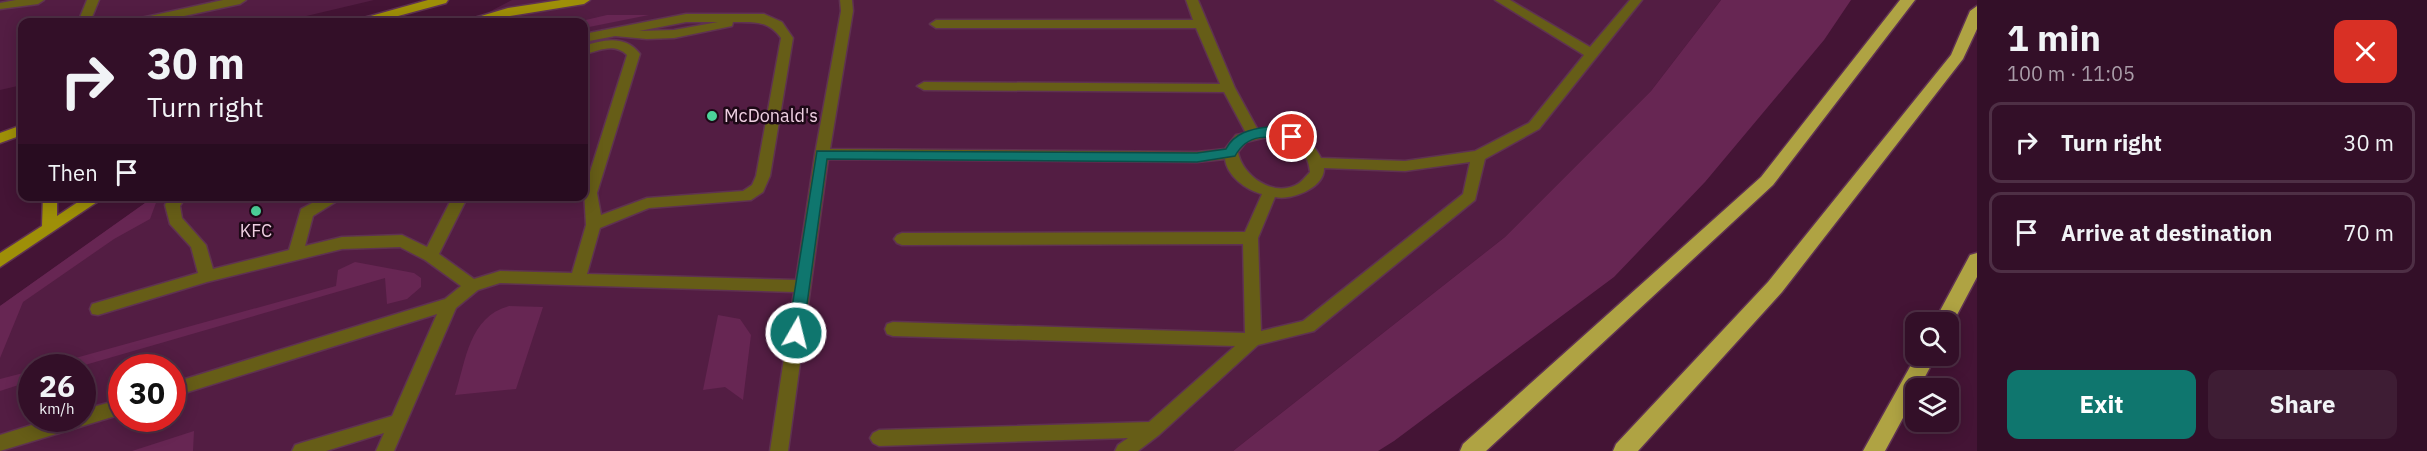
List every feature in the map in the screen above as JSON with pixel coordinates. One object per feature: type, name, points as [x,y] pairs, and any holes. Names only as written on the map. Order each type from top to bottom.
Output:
[{"type":"highway","points":[[1471,451],[1767,181],[1908,0]]},
{"type":"highway","points":[[1624,451],[1775,287],[1958,56],[1977,10]]},
{"type":"highway","points":[[1948,312],[1977,260]]},
{"type":"highway","points":[[1874,451],[1921,366]]},
{"type":"main road","points":[[378,18],[442,0]]},
{"type":"main road","points":[[488,18],[508,12],[584,0]]},
{"type":"main road","points":[[0,138],[18,134]]},
{"type":"main road","points":[[49,229],[50,201]]},
{"type":"main road","points":[[0,261],[91,201]]},
{"type":"street","points":[[2,5],[38,0]]},
{"type":"street","points":[[86,18],[93,0]]},
{"type":"street","points":[[159,18],[240,0]]},
{"type":"street","points":[[779,451],[822,154],[847,11],[846,0]]},
{"type":"street","points":[[1192,0],[1228,88],[1253,133]]},
{"type":"street","points":[[1501,0],[1592,54]]},
{"type":"street","points":[[1318,163],[1405,166],[1478,156],[1534,126],[1636,0]]},
{"type":"street","points":[[588,37],[686,18],[764,18],[778,25],[787,38],[758,188],[746,196],[647,203],[595,224]]},
{"type":"street","points":[[936,24],[1201,24]]},
{"type":"street","points":[[588,49],[618,44],[629,47],[634,54],[588,190]]},
{"type":"street","points":[[924,86],[1228,88]]},
{"type":"street","points":[[1267,132],[1292,137],[1306,146],[1318,163],[1317,173],[1305,188],[1286,193],[1270,192],[1240,178],[1231,164],[1230,153],[1235,144],[1253,133],[1267,132]]},
{"type":"street","points":[[822,154],[1197,157],[1230,153]]},
{"type":"street","points":[[893,329],[1253,340],[1308,326],[1470,196],[1478,156]]},
{"type":"street","points":[[1124,451],[1153,430],[1253,340],[1250,238],[1270,192]]},
{"type":"street","points":[[578,278],[595,224],[596,209],[588,195]]},
{"type":"street","points":[[175,201],[172,205],[175,220],[198,245],[207,276]]},
{"type":"street","points":[[295,256],[306,213],[329,201]]},
{"type":"street","points":[[430,256],[458,201]]},
{"type":"street","points":[[902,239],[1250,238]]},
{"type":"street","points":[[98,309],[207,276],[342,243],[402,241],[430,256],[472,286]]},
{"type":"street","points":[[186,386],[450,303],[472,286],[500,277],[802,286]]},
{"type":"street","points":[[385,451],[450,303]]},
{"type":"street","points":[[301,451],[399,421]]},
{"type":"street","points":[[879,438],[1153,430]]},
{"type":"street","points":[[0,443],[36,432]]},
{"type":"shaded area","points":[[0,0],[374,0],[298,18],[18,18],[18,86],[0,90]]},
{"type":"shaded area","points":[[512,0],[1721,0],[1651,91],[1505,237],[1233,451],[0,451],[0,306],[148,201],[588,201],[588,18],[478,18]]},
{"type":"shaded area","points":[[1721,0],[1851,0],[1824,40],[1705,182],[1614,277],[1378,451],[1233,451],[1505,237],[1651,91]]},
{"type":"shaded area","points":[[607,15],[649,15],[588,27],[588,19]]},
{"type":"shaded area","points":[[148,201],[157,201],[150,219],[114,239],[23,302],[0,358],[0,306]]},
{"type":"shaded area","points":[[355,262],[414,273],[421,278],[421,287],[407,299],[387,304],[385,278],[123,354],[108,354],[108,358],[96,362],[96,354],[90,354],[336,286],[338,270]]},
{"type":"shaded area","points":[[509,306],[543,307],[516,389],[455,395],[466,354],[477,330],[485,320]]},
{"type":"shaded area","points":[[718,315],[740,319],[751,335],[743,400],[725,387],[703,390]]},
{"type":"shaded area","points":[[18,374],[18,385],[0,391],[0,379]]},
{"type":"shaded area","points":[[194,431],[193,451],[132,451]]},
{"type":"place","name":"McDonald's","points":[[712,116]]},
{"type":"place","name":"KFC","points":[[256,211]]},
{"type":"route","points":[[796,333],[822,154],[1197,157],[1230,153],[1235,144],[1244,136],[1253,133],[1277,133],[1292,137]]}]
